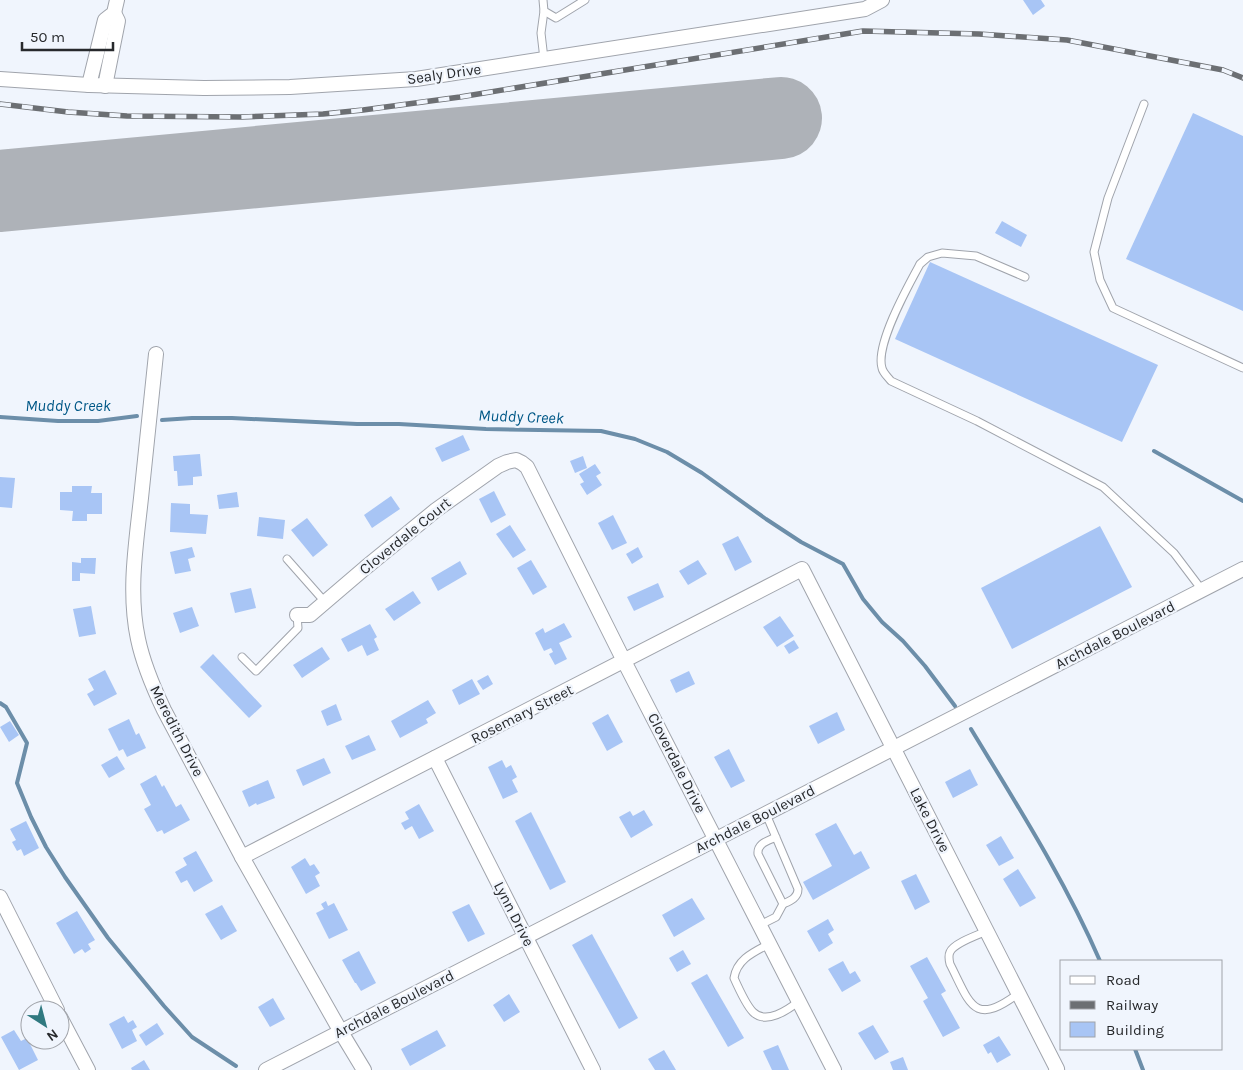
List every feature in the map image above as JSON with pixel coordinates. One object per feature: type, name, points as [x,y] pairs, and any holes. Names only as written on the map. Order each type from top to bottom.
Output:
[{"type":"street","name":"Sealy Drive","points":[[0,79],[89,86],[204,88],[290,87],[416,79],[866,9],[882,0]]},
{"type":"street","points":[[89,86],[105,20],[115,6]]},
{"type":"street","points":[[105,86],[118,21],[115,6]]},
{"type":"street","name":"Meredith Drive","points":[[156,354],[132,584],[138,638],[155,691],[242,857],[364,1070]]},
{"type":"street","name":"Cloverdale Court","points":[[297,615],[310,615],[436,510],[498,466],[516,460]]},
{"type":"street","name":"Cloverdale Drive","points":[[516,460],[527,467],[624,661],[834,1070]]},
{"type":"street","name":"Archdale Boulevard","points":[[266,1070],[1243,568]]},
{"type":"street","name":"Rosemary Street","points":[[242,857],[802,569]]},
{"type":"street","name":"Lake Drive","points":[[802,569],[1058,1069],[1056,1070]]},
{"type":"street","name":"Lynn Drive","points":[[435,758],[593,1070]]},
{"type":"street","points":[[0,897],[52,1000]]},
{"type":"street","points":[[70,1035],[88,1070]]},
{"type":"lane","points":[[542,0],[544,11],[541,33],[544,59]]},
{"type":"lane","points":[[544,11],[556,18],[585,0]]},
{"type":"lane","points":[[1144,104],[1108,198],[1094,252],[1100,280],[1113,308],[1243,368]]},
{"type":"lane","points":[[1025,277],[976,256],[942,253],[928,257],[920,264],[891,322],[881,355],[882,370],[891,380],[977,421],[1104,487],[1174,553],[1202,590]]},
{"type":"lane","points":[[287,560],[325,602]]},
{"type":"lane","points":[[242,657],[256,671],[298,628],[297,615]]},
{"type":"lane","points":[[760,926],[776,916],[783,904],[798,894],[798,889],[766,814]]},
{"type":"lane","points":[[776,837],[760,845],[758,854],[783,904]]},
{"type":"lane","points":[[987,931],[952,948],[948,959],[950,964],[969,1001],[980,1010],[988,1010],[1008,1001],[1018,993]]},
{"type":"lane","points":[[769,944],[742,960],[734,978],[751,1010],[758,1015],[769,1017],[777,1015],[799,1002]]},
{"type":"building","points":[[1023,0],[1041,0],[1045,6],[1033,15]]},
{"type":"building","points":[[1193,113],[1243,136],[1243,311],[1126,259]]},
{"type":"building","points":[[1002,221],[1027,235],[1021,247],[995,233]]},
{"type":"building","points":[[930,262],[1158,365],[1122,442],[895,339]]},
{"type":"building","points":[[463,435],[470,450],[442,462],[435,448]]},
{"type":"building","points":[[200,454],[202,476],[193,477],[193,485],[178,486],[173,456]]},
{"type":"building","points":[[583,456],[587,468],[575,473],[570,461]]},
{"type":"building","points":[[595,464],[601,473],[596,476],[602,485],[587,495],[580,484],[584,482],[579,474]]},
{"type":"building","points":[[0,477],[15,478],[12,508],[0,507]]},
{"type":"building","points":[[72,486],[92,486],[91,493],[102,493],[102,514],[87,514],[87,521],[72,521],[73,511],[60,510],[60,492],[72,492]]},
{"type":"building","points":[[494,491],[506,515],[491,523],[479,499]]},
{"type":"building","points":[[237,492],[239,507],[219,509],[217,495]]},
{"type":"building","points":[[391,496],[400,509],[372,528],[364,515]]},
{"type":"building","points":[[171,503],[190,504],[190,514],[208,515],[206,534],[170,532]]},
{"type":"building","points":[[613,515],[627,543],[612,550],[598,523]]},
{"type":"building","points":[[259,517],[285,520],[283,539],[257,536]]},
{"type":"building","points":[[307,518],[328,545],[313,557],[291,530]]},
{"type":"building","points":[[510,525],[526,550],[513,558],[496,534]]},
{"type":"building","points":[[1100,526],[1132,587],[1012,649],[981,588]]},
{"type":"building","points":[[738,536],[752,562],[735,571],[722,544]]},
{"type":"building","points":[[192,547],[195,557],[188,559],[191,571],[175,574],[170,552]]},
{"type":"building","points":[[638,547],[643,557],[632,564],[626,554]]},
{"type":"building","points":[[81,558],[96,558],[95,574],[80,573],[80,581],[72,581],[72,562],[81,563]]},
{"type":"building","points":[[531,560],[547,587],[533,595],[517,568]]},
{"type":"building","points":[[698,560],[707,574],[688,585],[679,571]]},
{"type":"building","points":[[460,561],[467,574],[438,591],[431,578]]},
{"type":"building","points":[[658,583],[664,597],[634,611],[627,597]]},
{"type":"building","points":[[251,588],[256,608],[235,613],[230,593]]},
{"type":"building","points":[[413,591],[421,603],[394,621],[385,609]]},
{"type":"building","points":[[91,606],[96,634],[79,637],[73,609]]},
{"type":"building","points":[[192,607],[199,626],[180,633],[173,613]]},
{"type":"building","points":[[780,616],[794,636],[777,647],[763,627]]},
{"type":"building","points":[[564,623],[572,637],[559,643],[567,659],[555,665],[549,654],[553,652],[551,648],[544,651],[535,633],[543,628],[545,633]]},
{"type":"building","points":[[370,624],[377,637],[374,639],[379,650],[367,656],[362,645],[348,652],[341,639]]},
{"type":"building","points":[[794,640],[799,648],[789,654],[784,646]]},
{"type":"building","points":[[322,647],[330,659],[302,678],[293,665]]},
{"type":"building","points":[[213,654],[262,706],[249,718],[200,667]]},
{"type":"building","points":[[105,670],[117,694],[94,706],[87,694],[94,690],[88,679]]},
{"type":"building","points":[[689,671],[695,684],[676,693],[670,680]]},
{"type":"building","points":[[488,675],[493,684],[483,690],[477,681]]},
{"type":"building","points":[[472,679],[480,694],[459,705],[452,690]]},
{"type":"building","points":[[428,700],[436,713],[426,719],[428,723],[400,738],[391,721]]},
{"type":"building","points":[[336,704],[342,720],[327,726],[321,711]]},
{"type":"building","points":[[837,712],[845,730],[818,744],[809,726]]},
{"type":"building","points":[[608,714],[623,742],[607,751],[592,723]]},
{"type":"building","points":[[129,719],[136,735],[139,733],[146,748],[127,757],[123,749],[119,751],[108,729]]},
{"type":"building","points":[[10,721],[19,735],[9,742],[0,727]]},
{"type":"building","points":[[369,735],[376,750],[352,760],[345,746]]},
{"type":"building","points":[[729,749],[745,781],[731,788],[714,757]]},
{"type":"building","points":[[117,756],[125,769],[109,778],[101,765]]},
{"type":"building","points":[[324,758],[331,773],[303,786],[296,770]]},
{"type":"building","points":[[502,760],[506,768],[511,765],[517,777],[512,780],[518,792],[503,799],[488,767]]},
{"type":"building","points":[[970,769],[978,785],[953,798],[945,782]]},
{"type":"building","points":[[156,775],[176,807],[181,804],[190,820],[164,834],[162,830],[157,832],[144,809],[151,805],[140,784]]},
{"type":"building","points":[[268,780],[275,798],[249,807],[242,791]]},
{"type":"building","points":[[419,804],[434,831],[419,839],[412,826],[405,830],[401,823],[409,819],[405,812]]},
{"type":"building","points":[[644,810],[653,825],[631,838],[619,817],[630,811],[633,816]]},
{"type":"building","points":[[531,812],[566,882],[550,890],[515,821]]},
{"type":"building","points":[[26,821],[39,848],[24,856],[21,849],[17,851],[12,842],[16,840],[10,829]]},
{"type":"building","points":[[836,823],[854,855],[861,851],[870,868],[813,900],[803,882],[832,866],[815,834]]},
{"type":"building","points":[[1001,836],[1014,858],[999,866],[986,845]]},
{"type":"building","points":[[196,851],[213,881],[194,892],[187,880],[181,883],[175,872],[187,865],[183,858]]},
{"type":"building","points":[[305,858],[310,866],[314,864],[320,873],[315,876],[320,886],[306,894],[291,867]]},
{"type":"building","points":[[1018,869],[1036,898],[1020,907],[1003,879]]},
{"type":"building","points":[[916,874],[930,902],[915,910],[901,881]]},
{"type":"building","points":[[692,898],[705,919],[674,937],[662,915]]},
{"type":"building","points":[[326,901],[328,906],[334,903],[348,930],[329,939],[316,913],[324,909],[321,904]]},
{"type":"building","points":[[469,904],[485,934],[468,942],[452,912]]},
{"type":"building","points":[[222,905],[237,931],[221,940],[205,914]]},
{"type":"building","points":[[77,911],[95,940],[88,944],[91,949],[85,953],[82,949],[74,954],[56,923]]},
{"type":"building","points":[[828,919],[834,930],[828,934],[833,943],[819,952],[807,931]]},
{"type":"building","points":[[592,934],[638,1018],[619,1029],[572,945]]},
{"type":"building","points":[[683,950],[691,964],[677,972],[669,958]]},
{"type":"building","points":[[359,951],[376,983],[361,991],[342,960]]},
{"type":"building","points":[[927,957],[946,991],[941,994],[960,1028],[943,1037],[923,1001],[928,998],[910,966]]},
{"type":"building","points":[[843,961],[850,974],[855,971],[861,981],[842,992],[828,969]]},
{"type":"building","points":[[707,974],[744,1038],[728,1047],[691,983]]},
{"type":"building","points":[[509,994],[520,1012],[504,1022],[493,1005]]},
{"type":"building","points":[[273,998],[285,1019],[270,1027],[258,1007]]},
{"type":"building","points":[[124,1016],[128,1023],[133,1020],[137,1027],[132,1030],[137,1041],[122,1049],[109,1024]]},
{"type":"building","points":[[157,1023],[164,1034],[146,1046],[139,1035]]},
{"type":"building","points":[[873,1025],[889,1052],[875,1060],[858,1033]]},
{"type":"building","points":[[14,1030],[20,1039],[20,1050],[33,1050],[38,1060],[19,1070],[1,1037]]},
{"type":"building","points":[[437,1030],[446,1046],[410,1066],[401,1049]]},
{"type":"building","points":[[999,1036],[1011,1055],[997,1063],[991,1052],[988,1054],[983,1045]]},
{"type":"building","points":[[778,1045],[789,1070],[772,1070],[763,1051]]},
{"type":"building","points":[[664,1050],[676,1070],[655,1070],[648,1059]]},
{"type":"building","points":[[903,1057],[908,1070],[893,1070],[890,1062]]},
{"type":"building","points":[[144,1060],[150,1070],[132,1070],[131,1068]]},
{"type":"waterway","name":"Muddy Creek","points":[[0,417],[58,421],[98,421],[137,416]]},
{"type":"waterway","name":"Muddy Creek","points":[[162,420],[232,418],[486,429],[601,431],[635,439],[667,452],[702,473],[801,542],[843,564],[863,599],[882,622],[903,641],[925,666],[955,706]]},
{"type":"waterway","name":"Muddy Creek","points":[[1154,451],[1243,501]]},
{"type":"waterway","points":[[0,703],[6,707],[27,743],[17,783],[46,847],[65,877],[108,938],[192,1037],[236,1066]]},
{"type":"waterway","points":[[971,729],[1056,872],[1100,960]]},
{"type":"waterway","points":[[1135,1050],[1143,1070]]},
{"type":"runway","points":[[0,191],[781,118]]},
{"type":"railway","points":[[0,104],[68,112],[127,116],[241,117],[323,114],[460,97],[863,31],[979,34],[1067,40],[1223,70],[1243,78]]}]
